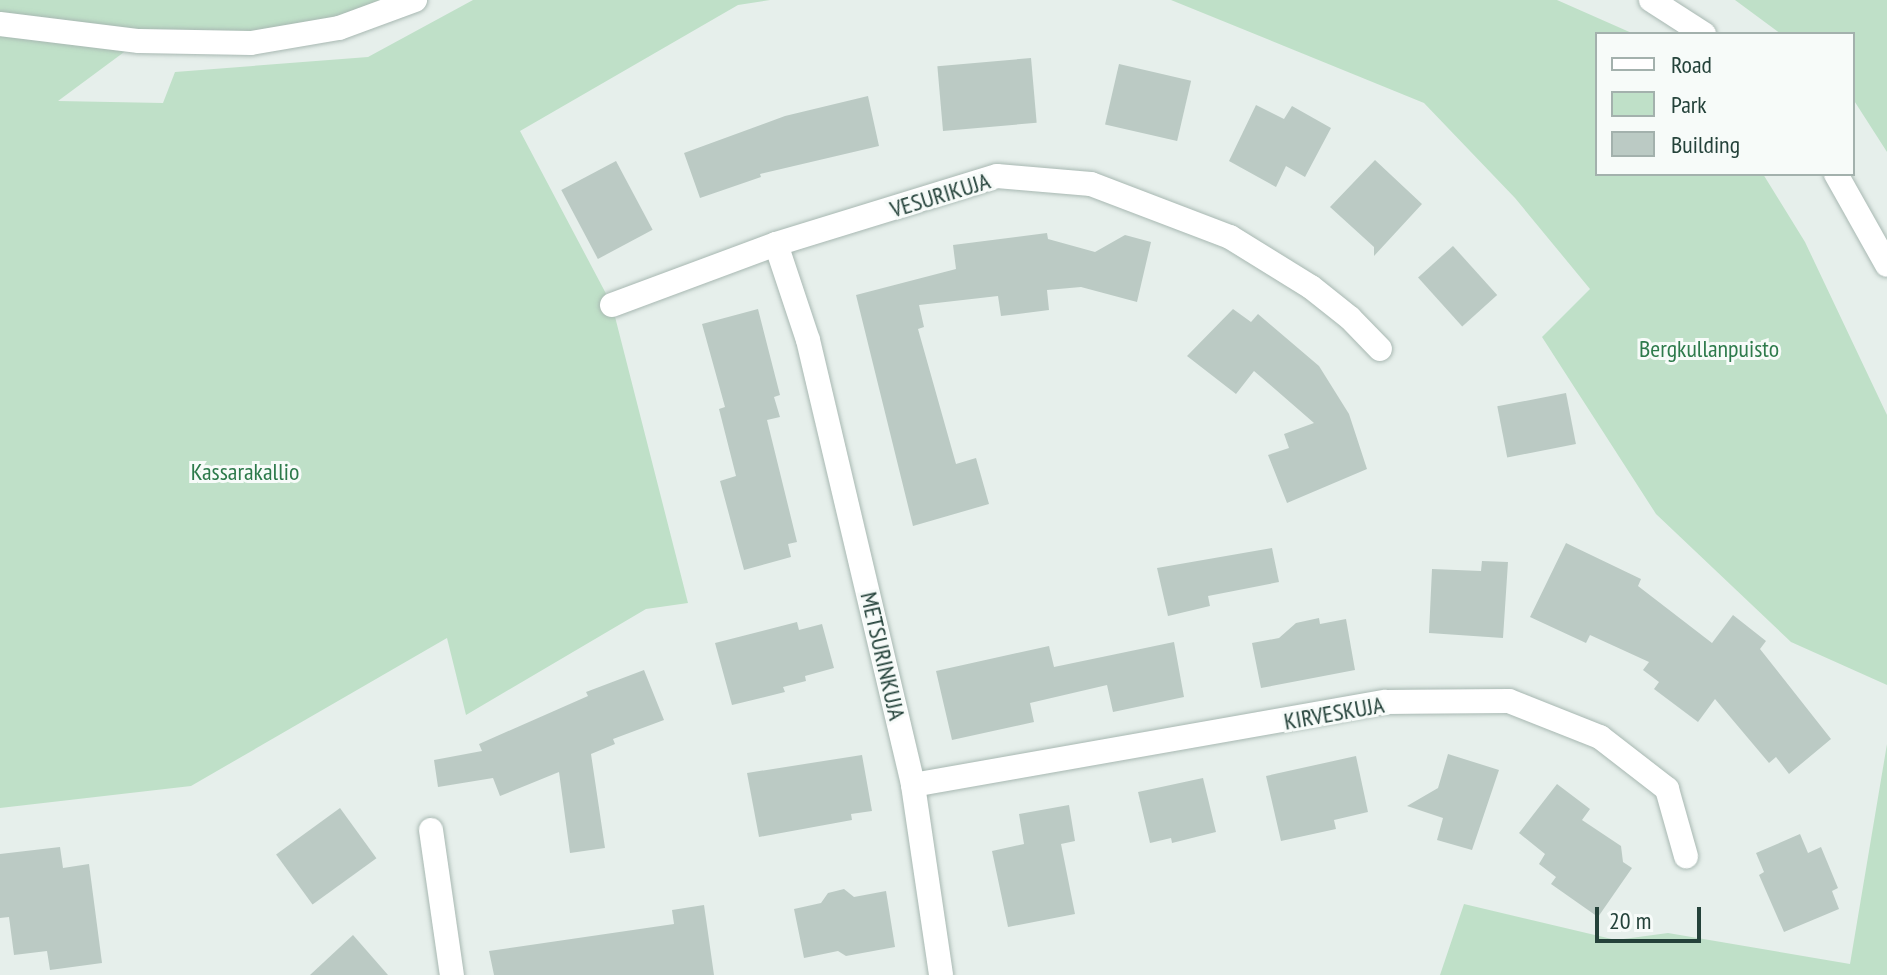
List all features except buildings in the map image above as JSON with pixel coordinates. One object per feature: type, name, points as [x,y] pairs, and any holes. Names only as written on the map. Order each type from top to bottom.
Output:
[{"type":"street","points":[[0,24],[139,41],[251,43],[339,28],[415,0]]},
{"type":"street","points":[[1651,0],[1701,32]]},
{"type":"street","name":"VESURIKUJA","points":[[612,305],[776,244],[997,176],[1091,184],[1230,237],[1311,287],[1350,318],[1380,349]]},
{"type":"street","points":[[1837,176],[1887,265]]},
{"type":"street","name":"METSURINKUJA","points":[[776,244],[808,340],[913,785],[941,975]]},
{"type":"street","name":"KIRVESKUJA","points":[[913,785],[1386,702],[1509,701],[1600,737],[1667,789],[1686,856]]},
{"type":"street","points":[[431,830],[452,975]]},
{"type":"green space","name":"Kassarakallio","points":[[0,0],[415,0],[339,28],[139,41],[58,101],[163,103],[175,72],[368,57],[473,0],[770,0],[738,5],[520,131],[612,305],[688,603],[646,609],[466,715],[447,638],[191,786],[0,808]]},
{"type":"green space","name":"Bergkullanpuisto","points":[[1171,0],[1557,0],[1629,32],[1595,32],[1595,176],[1764,176],[1805,242],[1887,415],[1887,685],[1791,642],[1656,514],[1542,337],[1590,289],[1515,198],[1424,103]]},
{"type":"green space","points":[[1735,0],[1887,0],[1887,152],[1855,102],[1855,32],[1778,32]]},
{"type":"green space","points":[[1887,744],[1887,975],[1440,975],[1464,904],[1616,940],[1668,933],[1850,964]]}]
